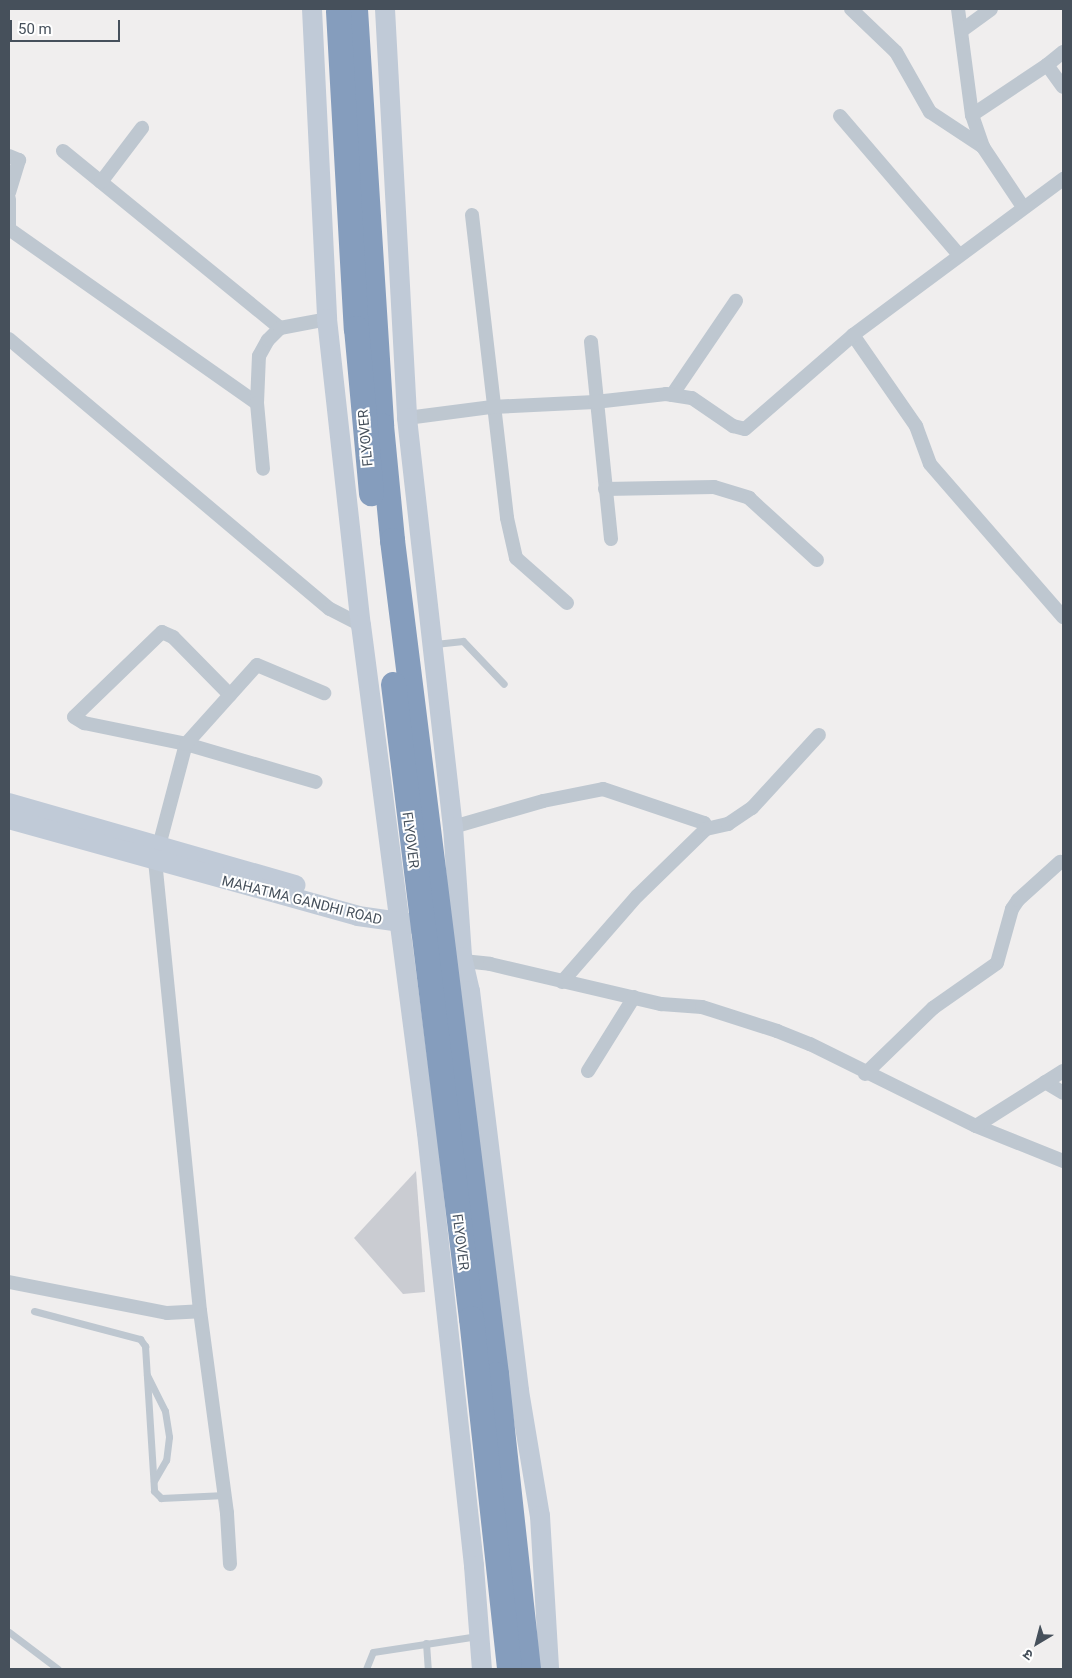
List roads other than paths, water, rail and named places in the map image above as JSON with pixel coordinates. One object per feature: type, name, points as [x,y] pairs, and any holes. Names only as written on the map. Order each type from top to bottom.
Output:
[{"type":"highway","name":"FLYOVER","points":[[338,9],[365,442],[474,1346],[509,1669]]},
{"type":"highway","points":[[355,9],[382,434],[450,928],[528,1669]]},
{"type":"street","points":[[312,9],[327,319],[361,625],[402,922],[474,1566],[482,1669]]},
{"type":"street","points":[[385,9],[407,418],[453,827],[450,928],[463,961],[470,991],[476,1062],[486,1117],[499,1248],[512,1320],[519,1391],[533,1489],[540,1516],[549,1669]]},
{"type":"street","points":[[851,9],[896,52],[930,112],[983,147]]},
{"type":"street","points":[[958,9],[972,115],[983,147],[1023,207]]},
{"type":"street","points":[[961,31],[992,9]]},
{"type":"street","points":[[972,115],[1047,65],[1063,52]]},
{"type":"street","points":[[1047,65],[1063,87]]},
{"type":"street","points":[[840,116],[959,255]]},
{"type":"street","points":[[101,182],[142,128]]},
{"type":"street","points":[[63,152],[280,328]]},
{"type":"street","points":[[9,156],[18,160],[9,192]]},
{"type":"street","points":[[407,418],[492,407],[595,402],[672,395],[692,398],[733,426],[746,430],[853,335],[1063,179]]},
{"type":"street","points":[[9,199],[9,229],[256,403]]},
{"type":"street","points":[[472,215],[505,511],[516,558],[567,603]]},
{"type":"street","points":[[672,395],[736,301]]},
{"type":"street","points":[[262,469],[256,403],[258,356],[280,328],[327,319]]},
{"type":"street","points":[[853,335],[916,426],[930,464],[1063,617]]},
{"type":"street","points":[[10,341],[330,609],[361,625]]},
{"type":"street","points":[[591,342],[595,402],[611,539]]},
{"type":"street","points":[[605,489],[714,487],[749,498],[817,560]]},
{"type":"street","points":[[230,695],[174,637],[162,632],[74,715],[84,723],[186,744],[316,782]]},
{"type":"street","points":[[230,1564],[225,1495],[200,1311],[156,853],[186,744],[257,665],[324,693]]},
{"type":"street","points":[[562,982],[637,896],[706,829],[728,824],[752,808],[819,735]]},
{"type":"street","points":[[453,827],[543,801],[603,789],[696,818],[704,823],[706,829]]},
{"type":"street","name":"MAHATMA GANDHI ROAD","points":[[9,804],[156,853],[358,916],[450,928]]},
{"type":"street","name":"MAHATMA GANDHI ROAD","points":[[9,819],[156,853]]},
{"type":"street","points":[[865,1074],[933,1008],[997,963],[1012,908],[1018,900],[1060,862]]},
{"type":"street","points":[[463,961],[490,964],[661,1004],[702,1007],[776,1031],[810,1044],[865,1074],[976,1126],[1063,1161]]},
{"type":"street","points":[[588,1070],[634,997]]},
{"type":"street","points":[[976,1126],[1063,1071]]},
{"type":"street","points":[[1045,1082],[1063,1093]]},
{"type":"street","points":[[9,1282],[167,1312],[200,1311]]},
{"type":"lane","points":[[432,644],[463,641],[504,684]]},
{"type":"lane","points":[[34,1311],[140,1339],[145,1346],[154,1491],[161,1498],[225,1495]]},
{"type":"lane","points":[[147,1374],[165,1411],[169,1437],[166,1460],[154,1482]]},
{"type":"lane","points":[[9,1632],[58,1669]]},
{"type":"lane","points":[[366,1669],[373,1652],[478,1636]]},
{"type":"lane","points":[[426,1643],[428,1669]]}]
